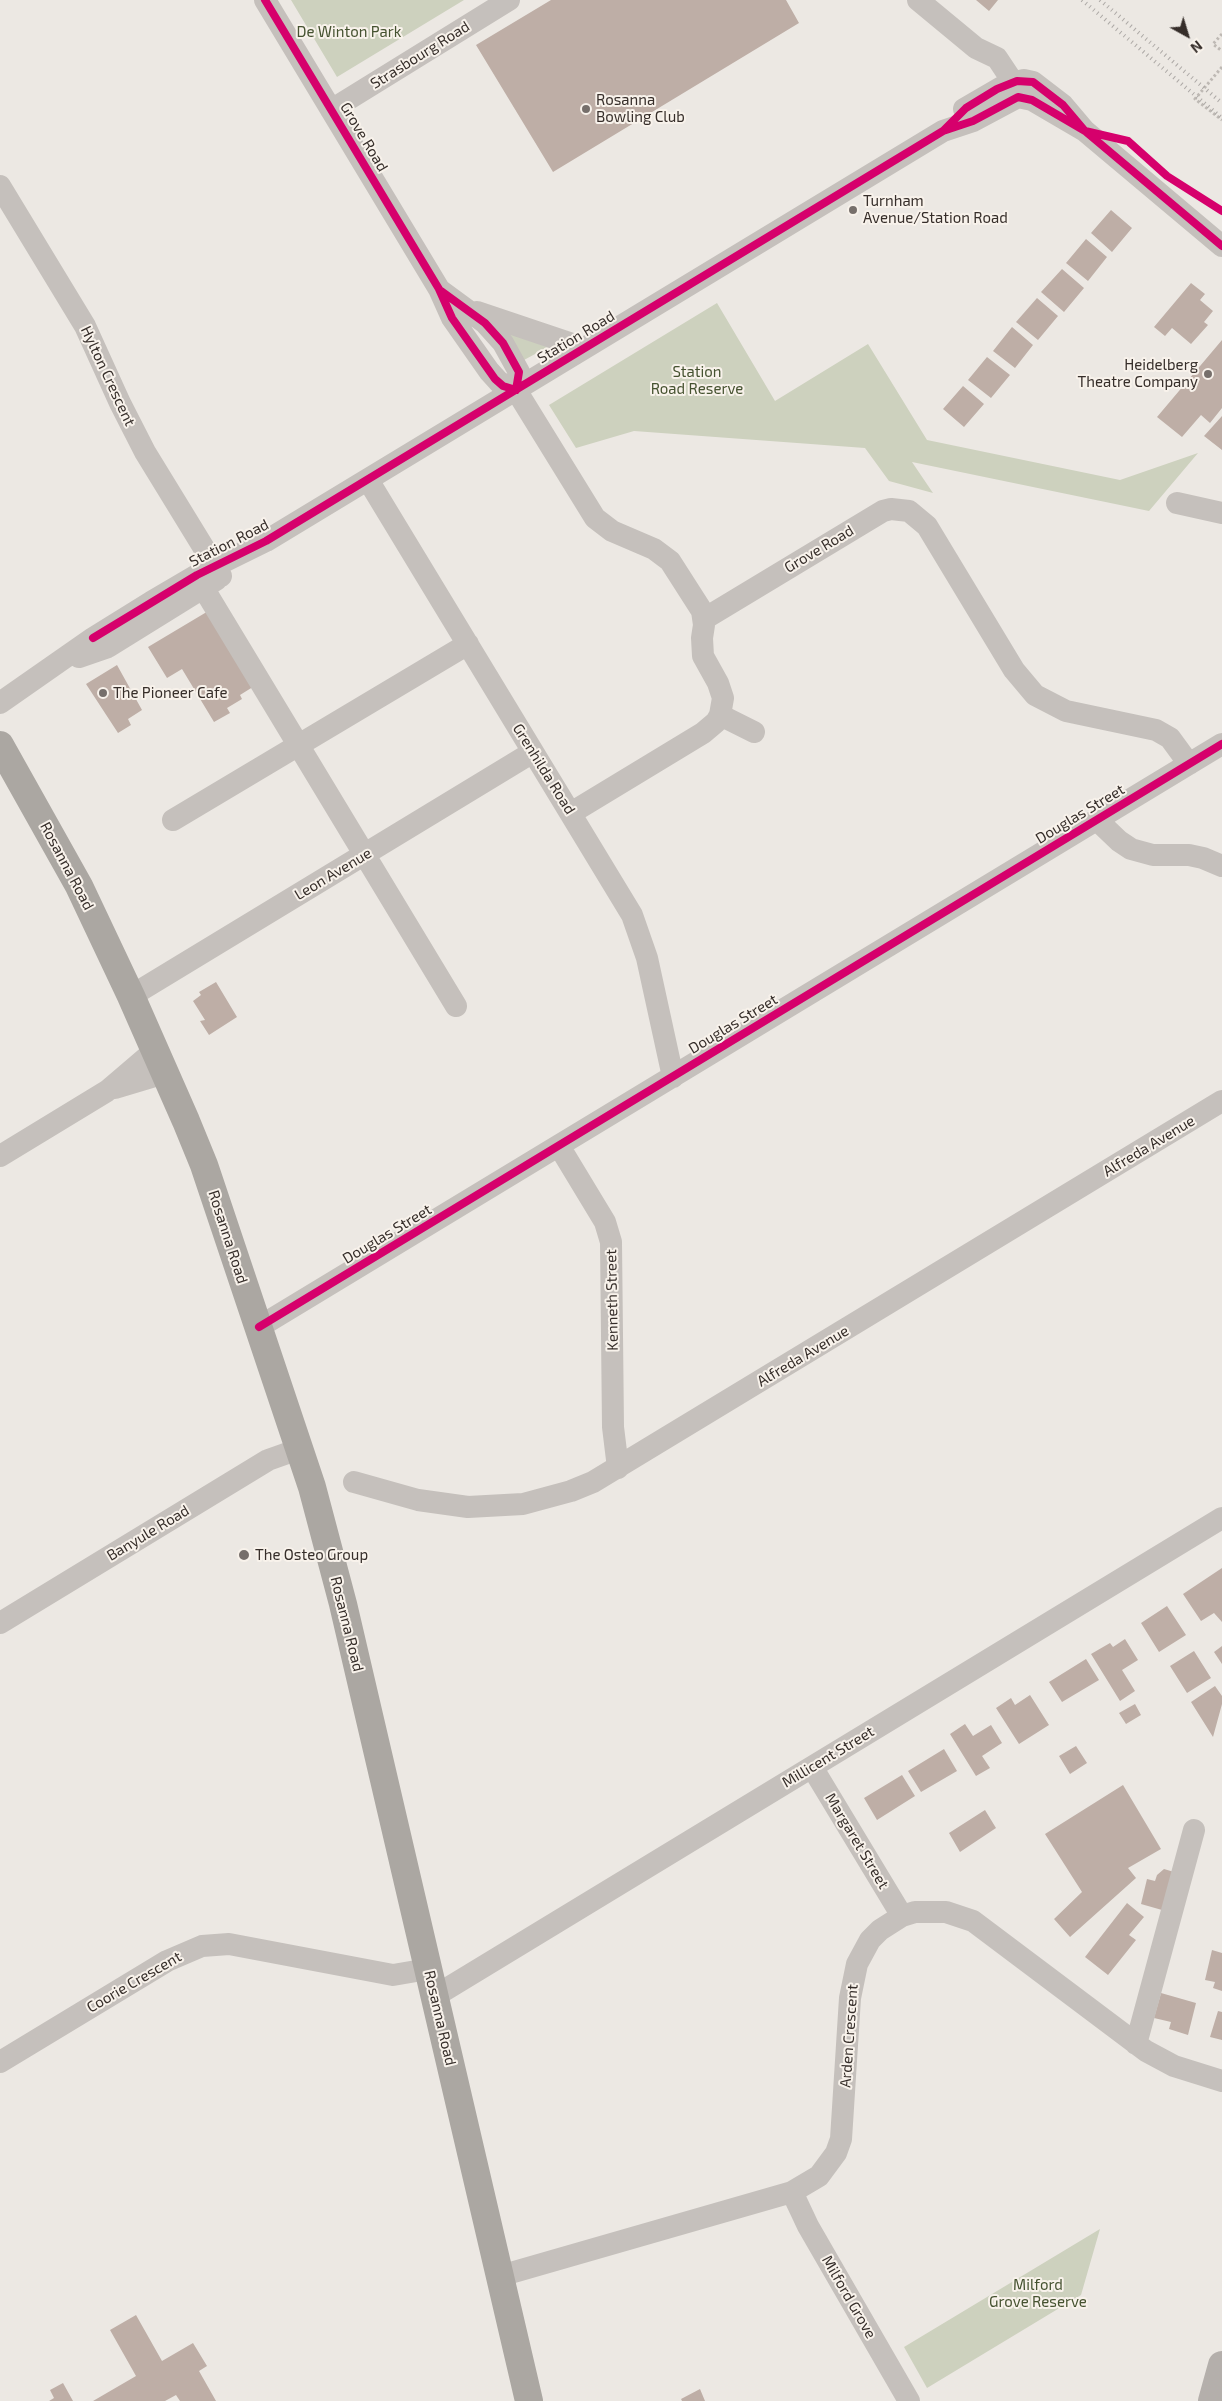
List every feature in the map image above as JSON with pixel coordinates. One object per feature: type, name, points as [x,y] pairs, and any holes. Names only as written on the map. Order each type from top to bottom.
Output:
[{"type":"highway","name":"Rosanna Road","points":[[0,745],[79,886],[160,1061],[204,1165],[299,1449],[317,1506],[343,1604],[529,2401]]},
{"type":"main road","points":[[1212,2401],[1222,2365]]},
{"type":"street","name":"Grove Road","points":[[265,0],[439,289],[452,318],[492,375],[503,386],[516,390],[595,518],[612,531],[654,549],[670,561],[698,602],[704,619],[883,511],[891,509],[909,511],[927,526],[1014,670],[1035,695],[1053,706],[1066,711],[1142,728],[1182,768]]},
{"type":"street","name":"Strasbourg Road","points":[[331,110],[509,0]]},
{"type":"street","points":[[918,0],[976,48],[1015,91],[1085,132],[1222,246]]},
{"type":"street","name":"Station Road","points":[[0,703],[115,624],[218,571],[943,131],[973,121],[1015,91]]},
{"type":"street","name":"Hylton Crescent","points":[[0,186],[85,326],[133,430],[218,571]]},
{"type":"street","name":"Grove Road","points":[[439,289],[491,329],[512,357],[519,376],[516,390]]},
{"type":"street","points":[[466,309],[584,348]]},
{"type":"street","name":"Grenhilda Road","points":[[368,480],[571,813],[638,930],[647,958],[673,1077]]},
{"type":"street","points":[[1177,503],[1222,513]]},
{"type":"street","points":[[53,666],[108,647],[204,589],[218,571]]},
{"type":"street","points":[[204,589],[456,1006]]},
{"type":"street","points":[[571,813],[703,733],[716,722],[720,715],[723,698],[721,690],[706,663],[702,648],[704,619]]},
{"type":"street","points":[[173,820],[468,644]]},
{"type":"street","points":[[720,715],[754,732]]},
{"type":"street","name":"Douglas Street","points":[[259,1328],[1222,744]]},
{"type":"street","name":"Leon Avenue","points":[[131,996],[533,752]]},
{"type":"street","points":[[1106,814],[1125,846],[1153,855],[1189,855],[1203,858],[1222,866]]},
{"type":"street","points":[[0,1156],[160,1061]]},
{"type":"street","name":"Alfreda Avenue","points":[[354,1482],[418,1500],[468,1507],[496,1507],[523,1504],[571,1491],[618,1468],[1222,1102]]},
{"type":"street","name":"Kenneth Street","points":[[559,1146],[605,1222],[611,1242],[613,1427],[618,1468]]},
{"type":"street","name":"Banyule Road","points":[[0,1623],[268,1460],[299,1449]]},
{"type":"street","name":"Millicent Street","points":[[435,1996],[1222,1518]]},
{"type":"street","name":"Margaret Street","points":[[812,1767],[902,1916]]},
{"type":"street","points":[[1136,2044],[1194,1830]]},
{"type":"street","name":"Arden Crescent","points":[[500,2276],[792,2192],[819,2176],[836,2153],[841,2139],[853,1977],[862,1951],[870,1940],[880,1930],[902,1916],[932,1911],[946,1912],[973,1921],[1136,2044],[1174,2066],[1222,2080]]},
{"type":"street","name":"Coorie Crescent","points":[[0,2062],[167,1961],[202,1946],[229,1944],[393,1974],[428,1969]]},
{"type":"street","name":"Milford Grove","points":[[792,2192],[808,2226],[909,2401]]},
{"type":"path","points":[[1222,34],[1213,44],[1222,51]]},
{"type":"path","points":[[1222,67],[1195,99],[1222,120]]},
{"type":"green space","name":"De Winton Park","points":[[291,0],[464,0],[337,77]]},
{"type":"green space","name":"Station Road Reserve","points":[[717,303],[775,401],[868,344],[927,440],[1120,480],[1198,453],[1149,511],[912,462],[933,493],[889,481],[865,448],[634,431],[576,448],[549,405]]},
{"type":"green space","points":[[507,331],[548,347],[524,360]]},
{"type":"green space","name":"Milford Grove Reserve","points":[[1100,2229],[1081,2295],[927,2388],[904,2347]]},
{"type":"building","name":"Rosanna Bowling Club","points":[[551,0],[786,0],[799,23],[553,172],[476,45]]},
{"type":"building","points":[[976,0],[998,0],[989,11]]},
{"type":"building","points":[[1111,210],[1132,228],[1112,252],[1091,233]]},
{"type":"building","points":[[1086,239],[1107,257],[1088,281],[1066,263]]},
{"type":"building","points":[[1062,269],[1084,288],[1064,312],[1041,292]]},
{"type":"building","points":[[1191,283],[1205,294],[1200,300],[1213,311],[1204,322],[1208,325],[1191,344],[1172,328],[1165,336],[1154,327]]},
{"type":"building","points":[[1037,298],[1058,316],[1038,340],[1016,322]]},
{"type":"building","points":[[1012,327],[1033,345],[1015,368],[993,351]]},
{"type":"building","name":"Heidelberg Theatre Company","points":[[1222,340],[1222,408],[1210,423],[1201,415],[1182,437],[1157,417]]},
{"type":"building","points":[[987,357],[1010,375],[991,398],[968,380]]},
{"type":"building","points":[[963,386],[984,404],[964,427],[943,409]]},
{"type":"building","points":[[1222,416],[1222,450],[1204,436]]},
{"type":"building","points":[[210,610],[256,685],[240,695],[242,699],[227,708],[230,713],[214,722],[182,669],[167,678],[148,647]]},
{"type":"building","points":[[117,665],[142,710],[128,719],[131,725],[118,733],[86,684]]},
{"type":"building","points":[[216,982],[237,1017],[209,1035],[200,1021],[205,1020],[193,1001],[201,995],[199,992]]},
{"type":"building","points":[[1222,1568],[1222,1622],[1214,1613],[1201,1621],[1183,1594]]},
{"type":"building","points":[[1167,1606],[1186,1635],[1159,1652],[1141,1623]]},
{"type":"building","points":[[1125,1639],[1138,1660],[1122,1670],[1135,1691],[1120,1701],[1091,1654],[1110,1643],[1113,1647]]},
{"type":"building","points":[[1222,1646],[1222,1664],[1214,1652]]},
{"type":"building","points":[[1194,1651],[1211,1678],[1187,1693],[1170,1666]]},
{"type":"building","points":[[1086,1659],[1099,1680],[1062,1702],[1049,1682]]},
{"type":"building","points":[[1215,1686],[1222,1696],[1222,1704],[1213,1737],[1191,1702]]},
{"type":"building","points":[[1030,1695],[1049,1725],[1019,1744],[996,1708],[1011,1698],[1015,1705]]},
{"type":"building","points":[[1135,1704],[1141,1715],[1126,1724],[1119,1713]]},
{"type":"building","points":[[965,1724],[973,1736],[991,1725],[1002,1743],[982,1756],[990,1768],[976,1776],[950,1734]]},
{"type":"building","points":[[1076,1746],[1087,1763],[1070,1774],[1059,1756]]},
{"type":"building","points":[[944,1749],[957,1771],[921,1792],[908,1771]]},
{"type":"building","points":[[902,1775],[915,1796],[877,1820],[864,1798]]},
{"type":"building","points":[[1123,1785],[1161,1849],[1128,1868],[1136,1878],[1070,1937],[1054,1919],[1082,1892],[1045,1834]]},
{"type":"building","points":[[985,1810],[996,1828],[960,1852],[949,1833]]},
{"type":"building","points":[[1164,1869],[1174,1872],[1162,1910],[1141,1904],[1147,1879],[1155,1881],[1157,1875]]},
{"type":"building","points":[[1127,1903],[1144,1917],[1129,1935],[1136,1940],[1108,1975],[1085,1957]]},
{"type":"building","points":[[1212,1950],[1222,1953],[1222,1991],[1213,1988],[1215,1982],[1205,1980]]},
{"type":"building","points":[[1161,1993],[1196,2003],[1188,2035],[1169,2029],[1171,2022],[1154,2018]]},
{"type":"building","points":[[1218,2011],[1222,2012],[1222,2040],[1210,2037]]},
{"type":"building","points":[[136,2315],[162,2361],[193,2343],[207,2366],[199,2371],[216,2401],[180,2401],[176,2395],[165,2401],[93,2401],[136,2376],[110,2330]]},
{"type":"building","points":[[63,2383],[73,2401],[49,2401],[54,2398],[50,2390]]},
{"type":"building","points":[[700,2389],[705,2401],[682,2401],[681,2399]]},
{"type":"railway","points":[[1082,0],[1222,118]]},
{"type":"railway","points":[[1100,0],[1222,103]]},
{"type":"cycle path","points":[[265,0],[439,289],[452,318],[495,379],[503,386],[516,390]]},
{"type":"cycle path","points":[[944,130],[966,108],[997,89],[1017,81],[1033,82],[1063,105],[1085,131],[1222,246]]},
{"type":"cycle path","points":[[93,638],[197,575],[266,541],[943,131],[973,121],[1018,97],[1032,100],[1085,131],[1128,141],[1167,176],[1222,211]]},
{"type":"cycle path","points":[[441,291],[485,323],[503,343],[519,372],[516,390]]},
{"type":"cycle path","points":[[259,1327],[1222,744]]},
{"type":"place","name":"Rosanna Bowling Club","points":[[586,109]]},
{"type":"place","name":"Turnham Avenue/Station Road","points":[[853,210]]},
{"type":"place","name":"Heidelberg Theatre Company","points":[[1208,374]]},
{"type":"place","name":"The Pioneer Cafe","points":[[103,693]]},
{"type":"place","name":"The Osteo Group","points":[[244,1555]]}]
